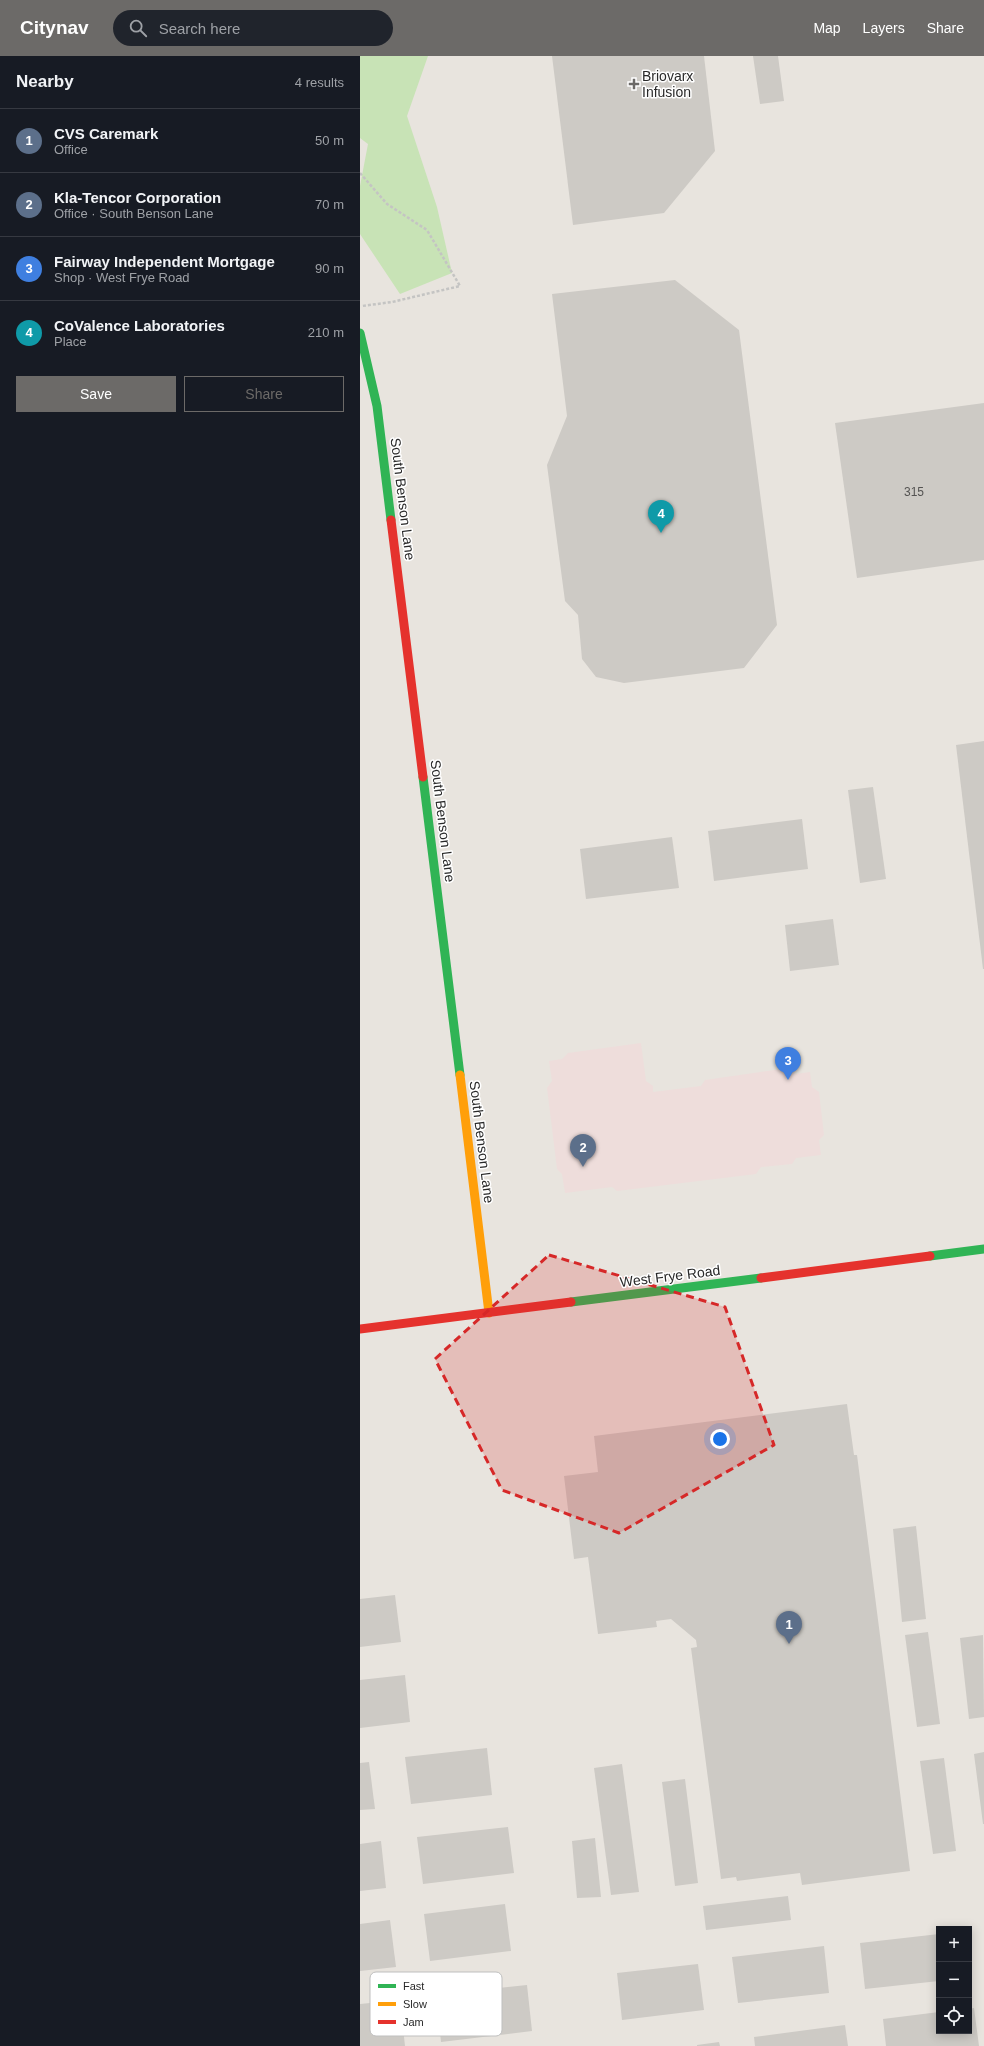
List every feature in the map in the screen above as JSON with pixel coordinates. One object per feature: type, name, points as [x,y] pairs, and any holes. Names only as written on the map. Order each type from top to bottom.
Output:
[{"type":"street","name":"South Benson Lane","points":[[360,332],[377,406],[489,1313]]},
{"type":"street","name":"West Frye Road","points":[[360,1329],[984,1249]]},
{"type":"path","points":[[360,173],[387,204],[427,230],[460,286],[392,302],[360,306]]},
{"type":"highlighted area","points":[[549,1255],[725,1307],[774,1445],[619,1533],[502,1490],[435,1359]]},
{"type":"shaded area","points":[[641,1043],[646,1081],[653,1086],[653,1092],[701,1086],[705,1080],[789,1068],[796,1074],[810,1072],[812,1087],[819,1092],[824,1135],[819,1140],[821,1155],[796,1158],[792,1164],[761,1167],[756,1174],[617,1191],[612,1187],[565,1193],[562,1174],[557,1169],[547,1088],[552,1081],[549,1061],[562,1059],[568,1053]]},
{"type":"green space","points":[[360,56],[428,56],[407,116],[437,207],[452,273],[400,294],[360,234],[360,186],[368,144],[360,138]]},
{"type":"building","points":[[552,56],[704,56],[715,151],[664,213],[573,225]]},
{"type":"building","points":[[753,56],[778,56],[784,101],[760,104]]},
{"type":"building","points":[[675,280],[739,330],[777,625],[744,668],[624,683],[596,677],[582,659],[578,615],[565,601],[547,465],[567,416],[552,294]]},
{"type":"building","points":[[984,403],[984,560],[857,578],[835,423]]},
{"type":"building","points":[[984,741],[984,969],[983,969],[956,745]]},
{"type":"building","points":[[873,787],[886,879],[860,883],[848,790]]},
{"type":"building","points":[[802,819],[808,869],[714,881],[708,831]]},
{"type":"building","points":[[672,837],[679,888],[586,899],[580,849]]},
{"type":"building","points":[[833,919],[839,965],[790,971],[785,925]]},
{"type":"building","points":[[847,1404],[854,1455],[857,1455],[910,1871],[802,1885],[800,1873],[737,1881],[736,1877],[721,1879],[691,1648],[697,1647],[696,1640],[671,1619],[656,1621],[657,1627],[598,1634],[588,1557],[574,1559],[564,1476],[598,1472],[594,1436]]},
{"type":"building","points":[[916,1526],[926,1619],[902,1622],[893,1529]]},
{"type":"building","points":[[395,1595],[401,1642],[360,1647],[360,1599]]},
{"type":"building","points":[[928,1632],[940,1724],[917,1727],[905,1635]]},
{"type":"building","points":[[983,1635],[984,1717],[969,1719],[960,1638]]},
{"type":"building","points":[[405,1675],[410,1722],[360,1728],[360,1680]]},
{"type":"building","points":[[487,1748],[492,1795],[411,1804],[405,1757]]},
{"type":"building","points":[[984,1752],[984,1824],[983,1824],[974,1754]]},
{"type":"building","points":[[944,1758],[956,1851],[933,1854],[920,1761]]},
{"type":"building","points":[[369,1762],[375,1809],[360,1810],[360,1763]]},
{"type":"building","points":[[622,1764],[639,1892],[611,1895],[594,1768]]},
{"type":"building","points":[[685,1779],[698,1883],[675,1886],[662,1782]]},
{"type":"building","points":[[508,1827],[514,1873],[423,1884],[417,1837]]},
{"type":"building","points":[[595,1838],[601,1897],[577,1898],[572,1841]]},
{"type":"building","points":[[381,1841],[386,1888],[360,1891],[360,1844]]},
{"type":"building","points":[[788,1896],[791,1920],[706,1930],[703,1906]]},
{"type":"building","points":[[505,1904],[511,1951],[430,1961],[424,1914]]},
{"type":"building","points":[[390,1920],[396,1967],[360,1971],[360,1924]]},
{"type":"building","points":[[936,1934],[936,1981],[865,1989],[860,1943]]},
{"type":"building","points":[[824,1946],[829,1993],[738,2003],[732,1957]]},
{"type":"building","points":[[698,1964],[704,2010],[622,2020],[617,1973]]},
{"type":"building","points":[[527,1985],[532,2031],[502,2035],[502,1988]]},
{"type":"building","points":[[370,2003],[370,2036],[404,2036],[405,2046],[360,2046],[360,2004]]},
{"type":"building","points":[[972,2008],[974,2008],[979,2046],[886,2046],[883,2019],[936,2012],[936,2034],[972,2034]]},
{"type":"building","points":[[845,2025],[848,2046],[755,2046],[754,2037]]},
{"type":"building","points":[[440,2036],[491,2036],[441,2042]]},
{"type":"building","points":[[719,2042],[720,2046],[697,2046],[697,2045]]},
{"type":"traffic: fast","points":[[360,333],[377,406],[391,520]]},
{"type":"traffic: fast","points":[[423,777],[460,1075]]},
{"type":"traffic: fast","points":[[930,1256],[984,1249]]},
{"type":"traffic: fast","points":[[571,1302],[761,1278]]},
{"type":"traffic: slow","points":[[460,1075],[489,1313]]},
{"type":"traffic: jam","points":[[391,520],[423,777]]},
{"type":"traffic: jam","points":[[761,1278],[930,1256]]},
{"type":"traffic: jam","points":[[360,1329],[571,1302]]},
{"type":"place","name":"Briovarx Infusion","points":[[634,84]]},
{"type":"place","name":"CoValence Laboratories","points":[[661,533]]},
{"type":"place","name":"Fairway Independent Mortgage","points":[[788,1080]]},
{"type":"place","name":"Kla-Tencor Corporation","points":[[583,1167]]},
{"type":"place","name":"CVS Caremark","points":[[789,1644]]}]
